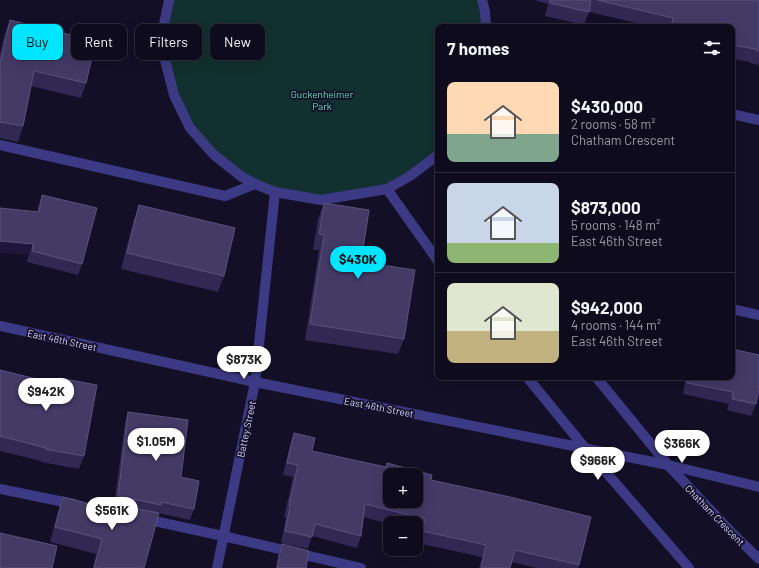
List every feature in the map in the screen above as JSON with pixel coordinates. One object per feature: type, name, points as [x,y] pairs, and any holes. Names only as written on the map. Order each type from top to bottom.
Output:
[{"type":"street","points":[[169,0],[164,24],[165,60],[174,95],[190,128],[214,155],[242,177],[275,192],[321,200],[387,189],[410,176],[435,157]]},
{"type":"street","points":[[482,0],[485,11],[486,24]]},
{"type":"street","points":[[735,115],[759,120]]},
{"type":"street","points":[[0,145],[225,196],[255,184]]},
{"type":"street","points":[[387,189],[435,256]]},
{"type":"street","name":"Battey Street","points":[[217,568],[255,382],[275,192]]},
{"type":"street","points":[[735,310],[759,315]]},
{"type":"street","name":"East 46th Street","points":[[0,326],[255,382],[668,465],[759,487]]},
{"type":"street","points":[[529,380],[585,448],[688,568]]},
{"type":"street","name":"Chatham Crescent","points":[[598,380],[668,465],[732,533],[759,559]]},
{"type":"street","points":[[0,489],[85,506]]},
{"type":"street","points":[[139,518],[360,568]]},
{"type":"green space","name":"Guckenheimer Park","points":[[169,0],[482,0],[486,24],[435,24],[435,157],[387,189],[321,200],[255,184],[190,128],[165,60],[202,60],[202,24],[167,24]]},
{"type":"building","points":[[550,0],[591,0],[589,12],[550,3]]},
{"type":"building","points":[[597,0],[759,0],[759,51],[735,46],[735,24],[672,24],[673,18]]},
{"type":"building","points":[[10,20],[26,24],[12,24],[12,60],[63,60],[63,33],[71,35],[71,60],[91,60],[86,83],[34,71],[23,126],[0,122],[0,63]]},
{"type":"building","points":[[42,195],[97,208],[82,264],[32,251],[33,244],[0,241],[0,208],[39,212]]},
{"type":"building","points":[[324,203],[369,210],[361,262],[415,270],[404,339],[310,324],[324,235],[319,234]]},
{"type":"building","points":[[139,205],[235,228],[224,276],[127,253]]},
{"type":"building","points":[[735,350],[759,355],[759,389],[756,404],[732,399],[733,392],[687,383],[688,380],[735,380]]},
{"type":"building","points":[[0,370],[57,384],[59,378],[97,385],[84,456],[45,449],[46,448],[0,436]]},
{"type":"building","points":[[128,412],[188,420],[181,477],[199,481],[194,509],[161,502],[161,505],[118,496]]},
{"type":"building","points":[[294,433],[315,438],[312,451],[386,467],[387,463],[406,468],[383,468],[383,508],[423,508],[423,473],[432,475],[431,480],[510,497],[591,517],[579,565],[515,550],[510,568],[481,568],[486,545],[423,531],[425,519],[423,518],[423,516],[413,516],[365,504],[361,536],[315,524],[312,537],[285,531],[298,465],[287,463]]},
{"type":"building","points":[[63,497],[110,509],[110,507],[117,508],[117,505],[159,513],[144,568],[94,568],[102,539],[55,527]]},
{"type":"building","points":[[0,533],[57,546],[52,568],[0,568]]},
{"type":"building","points":[[282,544],[309,551],[306,568],[277,568]]}]
